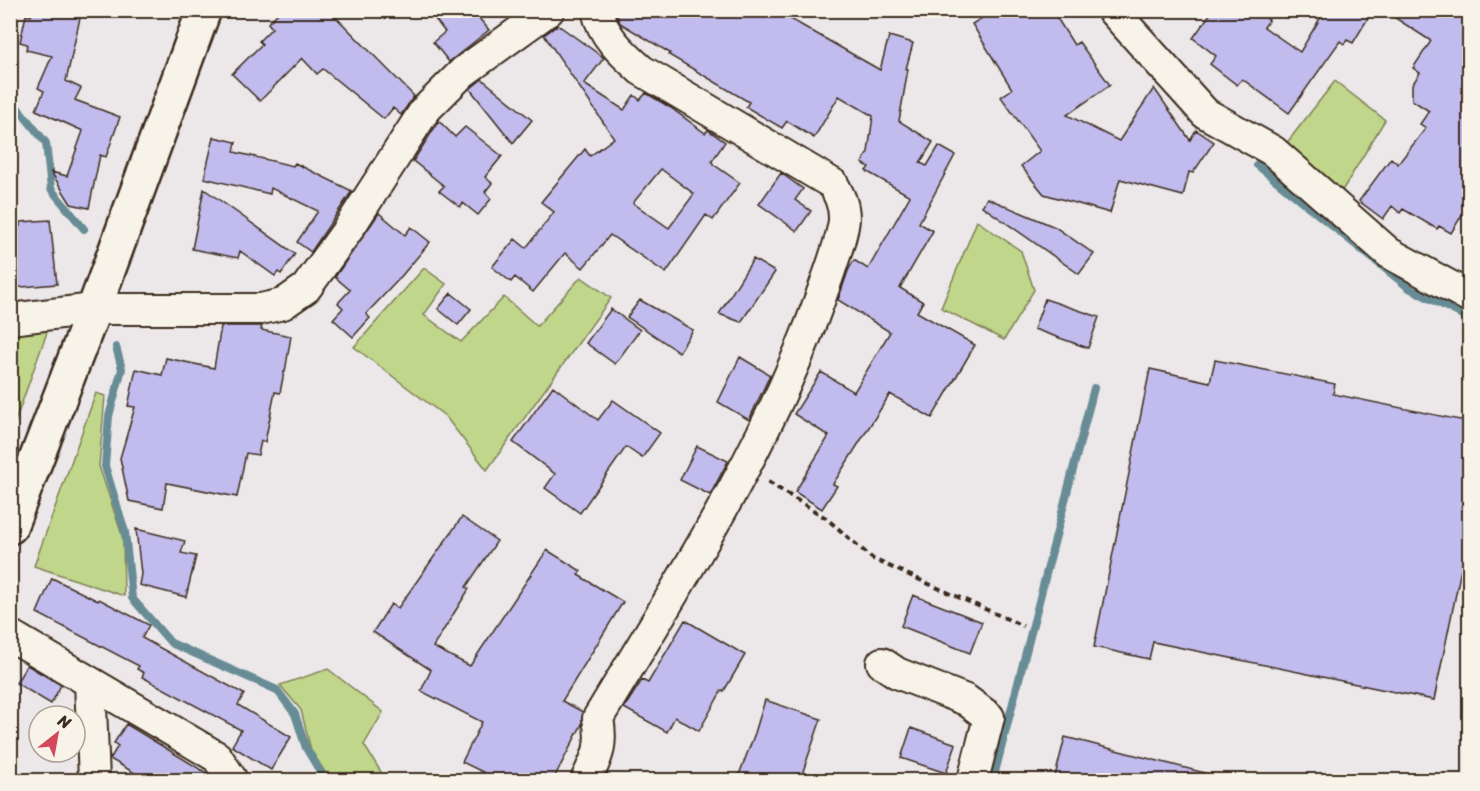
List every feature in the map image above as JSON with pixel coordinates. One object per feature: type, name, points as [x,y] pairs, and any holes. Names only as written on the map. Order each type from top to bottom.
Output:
[{"type":"street","points":[[13,513],[94,309],[204,10]]},
{"type":"street","points":[[10,319],[94,309],[261,309],[282,304],[306,288],[347,231],[425,110],[463,72],[549,10]]},
{"type":"street","points":[[586,780],[599,756],[602,737],[598,718],[745,468],[803,346],[826,282],[844,220],[842,201],[833,184],[641,70],[618,50],[599,21],[597,10]]},
{"type":"street","points":[[1112,10],[1205,113],[1273,151],[1389,253],[1470,297]]},
{"type":"street","points":[[10,634],[217,757],[232,780]]},
{"type":"street","points":[[882,663],[897,673],[966,700],[989,717],[973,780]]},
{"type":"street","points":[[90,682],[94,780]]},
{"type":"path","points":[[745,468],[826,518],[873,559],[1023,627]]},
{"type":"green space","points":[[1335,81],[1385,120],[1337,199],[1282,149]]},
{"type":"green space","points":[[977,221],[1021,251],[1034,290],[1004,340],[941,308]]},
{"type":"green space","points":[[424,268],[446,284],[424,315],[461,342],[504,297],[537,326],[581,277],[611,298],[487,470],[445,416],[354,347]]},
{"type":"green space","points":[[50,324],[11,433],[11,330]]},
{"type":"green space","points":[[96,393],[105,396],[99,466],[123,538],[124,596],[34,566]]},
{"type":"green space","points":[[328,669],[383,712],[364,745],[386,780],[330,780],[311,750],[301,710],[280,685]]},
{"type":"building","points":[[34,10],[50,10],[80,18],[66,81],[81,88],[75,100],[120,117],[106,157],[100,155],[89,208],[71,204],[51,172],[67,176],[83,131],[36,110],[44,91],[38,88],[52,56],[26,50],[27,44],[20,42],[26,15],[31,16]]},
{"type":"building","points":[[281,10],[329,10],[414,96],[401,115],[393,108],[384,119],[323,69],[317,74],[302,58],[260,101],[232,74],[262,44],[259,41],[272,28],[268,23]]},
{"type":"building","points":[[428,10],[473,11],[489,30],[449,62],[433,42],[445,32]]},
{"type":"building","points":[[615,10],[775,10],[880,70],[889,36],[913,43],[906,69],[908,69],[899,121],[933,142],[920,163],[927,166],[939,146],[955,155],[919,223],[933,231],[900,288],[923,302],[917,312],[975,345],[932,418],[890,394],[833,484],[837,486],[822,509],[795,492],[829,436],[794,414],[821,372],[854,392],[890,332],[838,300],[854,260],[868,269],[910,196],[866,171],[869,167],[862,163],[868,152],[873,116],[839,96],[814,138],[787,121],[782,128],[746,107],[749,102],[620,23]]},
{"type":"building","points":[[995,10],[1052,10],[1074,45],[1079,42],[1110,85],[1067,115],[1119,141],[1154,88],[1190,140],[1196,130],[1214,142],[1193,173],[1189,172],[1183,196],[1120,179],[1110,213],[1044,194],[1021,166],[1040,151],[1001,97],[1012,89],[972,24]]},
{"type":"building","points":[[1213,10],[1255,10],[1269,20],[1264,27],[1300,52],[1325,10],[1373,10],[1353,43],[1347,40],[1344,44],[1340,41],[1289,113],[1242,79],[1237,85],[1210,64],[1216,56],[1193,38]]},
{"type":"building","points":[[1383,10],[1470,10],[1470,202],[1451,233],[1439,226],[1437,229],[1403,209],[1400,213],[1392,206],[1383,219],[1359,201],[1391,158],[1398,164],[1426,128],[1420,124],[1429,111],[1412,100],[1412,85],[1420,73],[1413,68],[1431,41]]},
{"type":"building","points":[[558,25],[604,58],[584,84],[624,110],[634,95],[640,100],[646,93],[705,133],[708,130],[725,142],[712,161],[713,164],[740,183],[713,220],[706,215],[666,273],[610,235],[583,268],[565,253],[533,292],[515,277],[511,282],[492,267],[515,239],[526,248],[554,212],[541,202],[585,149],[590,156],[614,138],[544,35]],"holes":[[[661,169],[694,194],[669,228],[633,203]]]},
{"type":"building","points":[[482,79],[532,120],[513,143],[470,89]]},
{"type":"building","points":[[439,121],[455,137],[465,127],[502,156],[485,177],[492,183],[485,192],[491,199],[478,215],[463,203],[460,207],[439,191],[444,186],[413,161]]},
{"type":"building","points":[[214,137],[236,142],[234,152],[293,166],[295,163],[352,191],[311,252],[297,242],[318,211],[271,188],[270,194],[204,178]]},
{"type":"building","points":[[781,173],[803,189],[795,200],[811,211],[797,231],[759,204]]},
{"type":"building","points":[[204,189],[295,254],[281,274],[278,272],[275,276],[240,251],[238,258],[192,249]]},
{"type":"building","points":[[987,198],[1055,227],[1094,254],[1079,274],[982,206]]},
{"type":"building","points":[[379,213],[405,235],[411,227],[430,242],[366,314],[370,318],[353,337],[333,319],[343,308],[338,303],[350,290],[335,277]]},
{"type":"building","points":[[50,220],[57,284],[10,288],[10,227],[20,226],[20,222]]},
{"type":"building","points":[[753,259],[775,272],[741,322],[719,314]]},
{"type":"building","points":[[451,293],[471,309],[458,325],[438,309]]},
{"type":"building","points":[[1045,299],[1099,317],[1088,348],[1034,329]]},
{"type":"building","points":[[640,300],[693,330],[679,352],[627,317]]},
{"type":"building","points":[[611,309],[640,330],[615,364],[586,343]]},
{"type":"building","points":[[221,326],[262,326],[261,330],[291,336],[280,393],[275,392],[265,442],[261,441],[258,455],[246,453],[237,497],[167,483],[163,508],[129,501],[120,458],[135,407],[128,406],[136,369],[162,375],[166,358],[214,368]]},
{"type":"building","points":[[740,357],[770,375],[749,420],[718,402]]},
{"type":"building","points":[[1215,360],[1335,384],[1333,394],[1470,422],[1470,526],[1434,700],[1153,642],[1149,659],[1094,647],[1150,369],[1210,382]]},
{"type":"building","points":[[553,386],[598,420],[613,400],[660,433],[642,458],[626,447],[580,513],[545,488],[555,474],[513,442]]},
{"type":"building","points":[[697,446],[728,461],[710,495],[680,480]]},
{"type":"building","points":[[462,517],[497,541],[466,587],[469,589],[433,647],[470,666],[547,550],[581,571],[578,575],[623,602],[562,701],[583,712],[582,724],[553,780],[499,780],[462,762],[482,722],[421,691],[431,670],[373,632],[391,604],[398,608]]},
{"type":"building","points":[[136,529],[185,541],[181,553],[196,556],[186,597],[139,585],[141,574]]},
{"type":"building","points":[[52,578],[149,625],[142,638],[244,694],[238,705],[291,737],[271,770],[232,746],[241,730],[142,677],[144,673],[137,669],[139,666],[37,613]]},
{"type":"building","points":[[913,595],[982,622],[970,653],[901,626]]},
{"type":"building","points":[[685,620],[745,655],[699,731],[675,717],[667,732],[624,708],[642,680],[648,683]]},
{"type":"building","points":[[27,665],[61,685],[51,704],[16,683]]},
{"type":"building","points":[[765,700],[821,719],[800,780],[737,780]]},
{"type":"building","points":[[126,724],[208,774],[212,780],[147,780],[110,759],[118,746],[114,743]]},
{"type":"building","points":[[911,728],[956,744],[946,773],[901,758]]},
{"type":"building","points":[[1065,737],[1205,773],[1204,780],[1054,780]]},
{"type":"waterway","points":[[10,19],[14,10]]},
{"type":"waterway","points":[[10,91],[17,107],[46,143],[51,189],[84,229]]},
{"type":"waterway","points":[[1257,165],[1409,288],[1470,319]]},
{"type":"waterway","points":[[116,347],[122,369],[109,416],[105,466],[125,532],[132,598],[171,643],[277,690],[295,714],[306,748],[325,780]]},
{"type":"waterway","points":[[993,780],[1094,388]]}]
